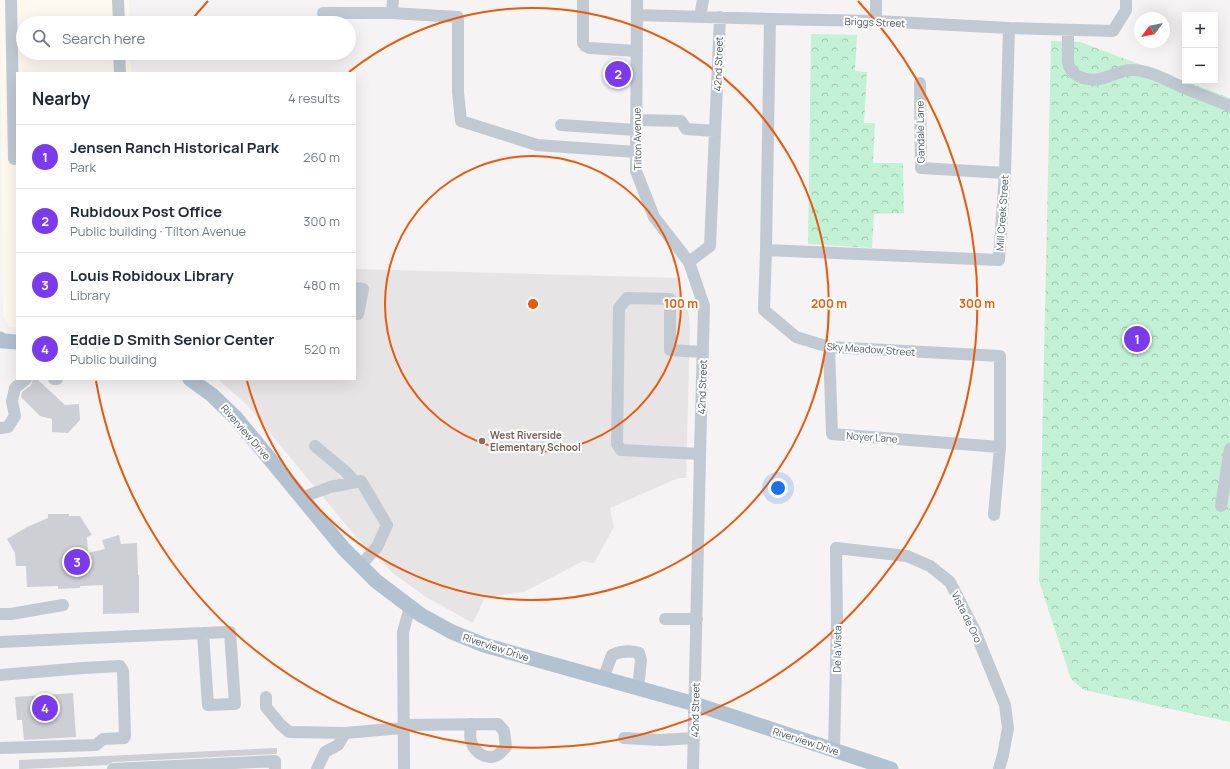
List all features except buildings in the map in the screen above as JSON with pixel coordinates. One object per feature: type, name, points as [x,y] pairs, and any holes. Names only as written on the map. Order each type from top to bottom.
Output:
[{"type":"main road","points":[[0,339],[3,341],[16,342]]},
{"type":"main road","name":"Riverview Drive","points":[[196,381],[236,418],[301,498],[360,566],[376,581],[421,615],[452,632],[484,645],[695,704],[834,750],[865,765],[891,769]]},
{"type":"street","points":[[11,0],[14,159],[16,159]]},
{"type":"street","points":[[118,0],[119,16]]},
{"type":"street","points":[[392,13],[393,0]]},
{"type":"street","points":[[583,0],[583,43],[585,46],[589,48],[637,51]]},
{"type":"street","name":"Tilton Avenue","points":[[637,0],[636,171],[654,217],[689,262]]},
{"type":"street","points":[[700,17],[703,0]]},
{"type":"street","points":[[876,0],[876,21]]},
{"type":"street","name":"Briggs Street","points":[[637,15],[876,21],[1009,28],[1113,31],[1126,10],[1126,0]]},
{"type":"street","points":[[323,13],[392,13],[458,16],[458,92],[461,121],[537,145],[636,152]]},
{"type":"street","name":"42nd Street","points":[[694,769],[704,306],[689,262],[710,246],[720,18]]},
{"type":"street","name":"Sky Meadow Street","points":[[770,19],[764,310],[796,337],[829,347],[1000,356],[1000,447],[994,515]]},
{"type":"street","name":"Mill Creek Street","points":[[766,250],[999,260],[1005,173],[1009,28]]},
{"type":"street","points":[[1068,30],[1069,68],[1076,76],[1098,79],[1130,70],[1141,71],[1161,77],[1184,88],[1230,106]]},
{"type":"street","points":[[119,60],[120,72]]},
{"type":"street","name":"Gandale Lane","points":[[920,83],[921,168],[1005,173]]},
{"type":"street","points":[[561,125],[636,125],[681,121],[686,129],[715,132]]},
{"type":"street","points":[[356,288],[363,289],[358,314],[356,314]]},
{"type":"street","points":[[700,454],[621,450],[617,444],[619,308],[627,298],[670,298],[670,350],[703,352]]},
{"type":"street","name":"Noyer Lane","points":[[829,347],[832,434],[1000,447]]},
{"type":"street","points":[[0,428],[8,427],[15,416],[12,401],[15,388],[25,380]]},
{"type":"street","points":[[315,446],[346,472],[355,482]]},
{"type":"street","points":[[1221,506],[1230,449]]},
{"type":"street","points":[[301,498],[330,487],[361,481],[387,525],[377,547],[360,566]]},
{"type":"street","name":"De la Vista","points":[[834,750],[837,622],[836,548]]},
{"type":"street","name":"Vista de Oro","points":[[836,548],[907,556],[930,566],[950,582],[975,631],[1005,705],[1008,728],[999,769]]},
{"type":"street","points":[[0,614],[11,614],[63,605]]},
{"type":"street","points":[[404,769],[403,632],[410,607]]},
{"type":"street","points":[[664,619],[697,619]]},
{"type":"street","points":[[0,642],[203,632],[230,632],[235,704],[208,705],[203,632]]},
{"type":"street","points":[[603,679],[612,655],[620,652],[632,651],[639,653],[641,660],[638,688]]},
{"type":"street","points":[[0,675],[120,666],[123,671],[125,736],[124,738],[103,739],[96,745],[0,748]]},
{"type":"street","points":[[266,697],[266,707],[280,724],[289,732],[345,733],[403,727],[471,724]]},
{"type":"street","points":[[318,769],[325,752],[338,745],[345,733]]},
{"type":"street","points":[[624,738],[661,740],[694,738]]},
{"type":"street","points":[[113,769],[159,768],[275,761],[275,769]]},
{"type":"shaded area","points":[[0,0],[129,0],[130,16],[16,16],[16,60],[131,60],[131,72],[16,72],[16,327],[10,327],[3,317]]},
{"type":"shaded area","name":"West Riverside Elementary School","points":[[356,269],[679,278],[678,289],[688,310],[690,327],[686,478],[678,478],[610,508],[614,527],[594,563],[583,561],[524,592],[485,597],[473,623],[426,597],[394,574],[357,538],[246,404],[219,380],[356,380]]},
{"type":"green space","points":[[811,34],[857,35],[855,71],[867,72],[864,123],[875,123],[873,163],[903,163],[904,213],[874,214],[872,248],[808,244]]},
{"type":"green space","points":[[1051,41],[1080,42],[1182,80],[1182,84],[1192,84],[1230,98],[1230,722],[1084,690],[1071,679],[1039,581]]},
{"type":"place","name":"Rubidoux Post Office","points":[[618,74]]},
{"type":"place","name":"Jensen Ranch Historical Park","points":[[1137,339]]},
{"type":"place","name":"West Riverside Elementary School","points":[[482,441]]},
{"type":"place","name":"Louis Robidoux Library","points":[[77,562]]},
{"type":"place","name":"Eddie D Smith Senior Center","points":[[45,708]]}]
